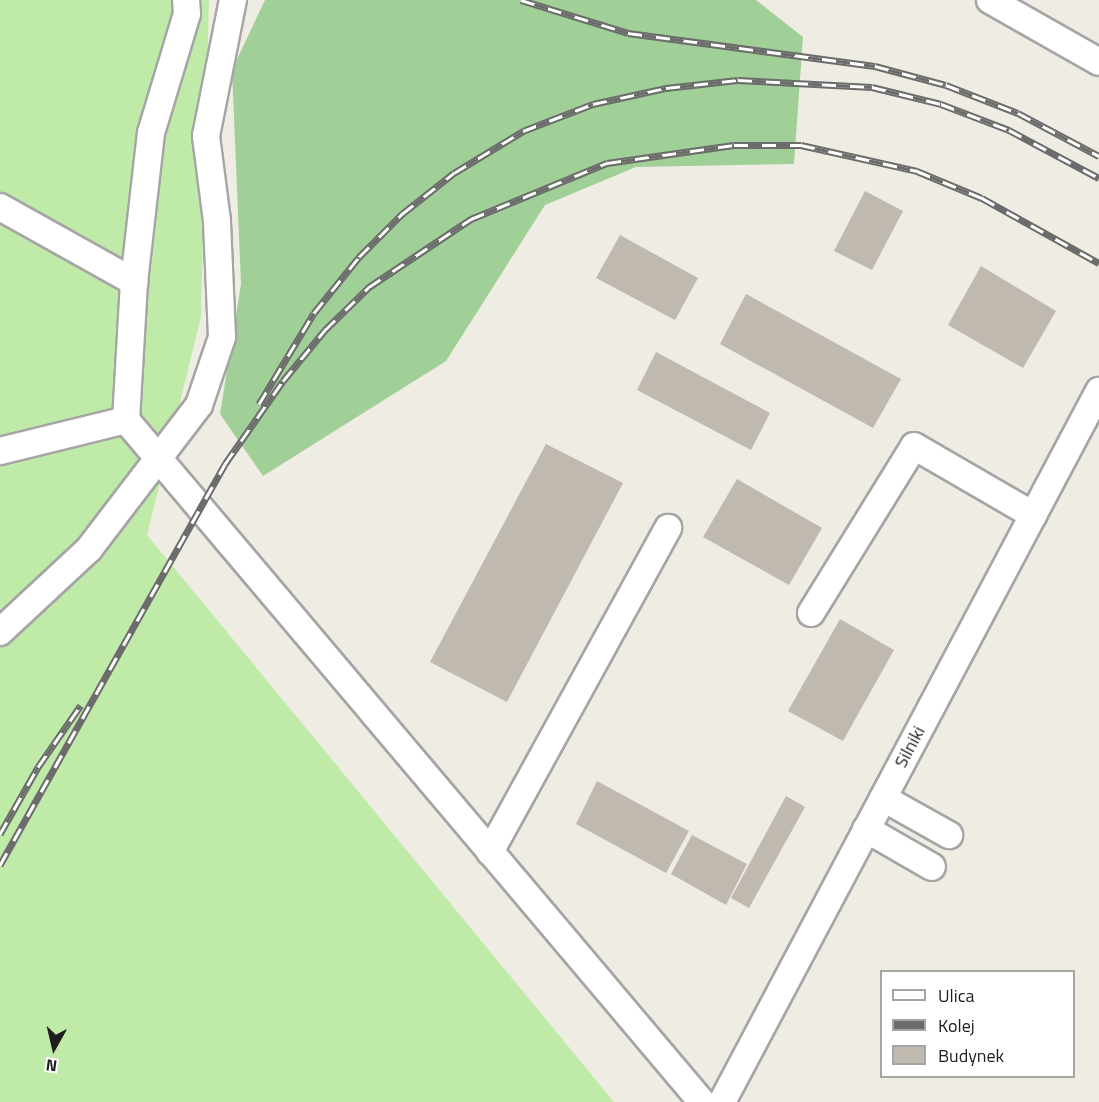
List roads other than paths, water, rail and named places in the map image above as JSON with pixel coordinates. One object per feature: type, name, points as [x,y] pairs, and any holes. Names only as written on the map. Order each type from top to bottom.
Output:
[{"type":"lane","points":[[186,0],[187,14],[151,133],[135,282],[126,420],[702,1102]]},
{"type":"lane","points":[[0,632],[89,549],[160,461],[199,405],[222,337],[217,221],[206,136],[233,0]]},
{"type":"lane","points":[[990,0],[1099,62]]},
{"type":"lane","points":[[0,207],[135,282]]},
{"type":"lane","name":"Silniki","points":[[722,1102],[1099,391]]},
{"type":"lane","points":[[0,451],[126,420]]},
{"type":"lane","points":[[811,613],[914,446],[1033,515]]},
{"type":"lane","points":[[490,852],[668,528]]},
{"type":"lane","points":[[883,798],[949,835]]},
{"type":"lane","points":[[866,829],[932,867]]},
{"type":"railway","points":[[521,0],[628,33],[875,66],[946,85],[1018,113],[1099,156]]},
{"type":"railway","points":[[259,404],[314,313],[359,257],[402,214],[454,173],[523,131],[593,104],[666,88],[738,80],[872,87],[941,104],[1009,130],[1099,178]]},
{"type":"railway","points":[[0,865],[225,464],[283,381],[325,330],[369,287],[471,219],[607,163],[734,145],[801,145],[917,171],[982,198],[1099,263]]},
{"type":"railway","points":[[0,834],[38,767],[81,705]]}]
